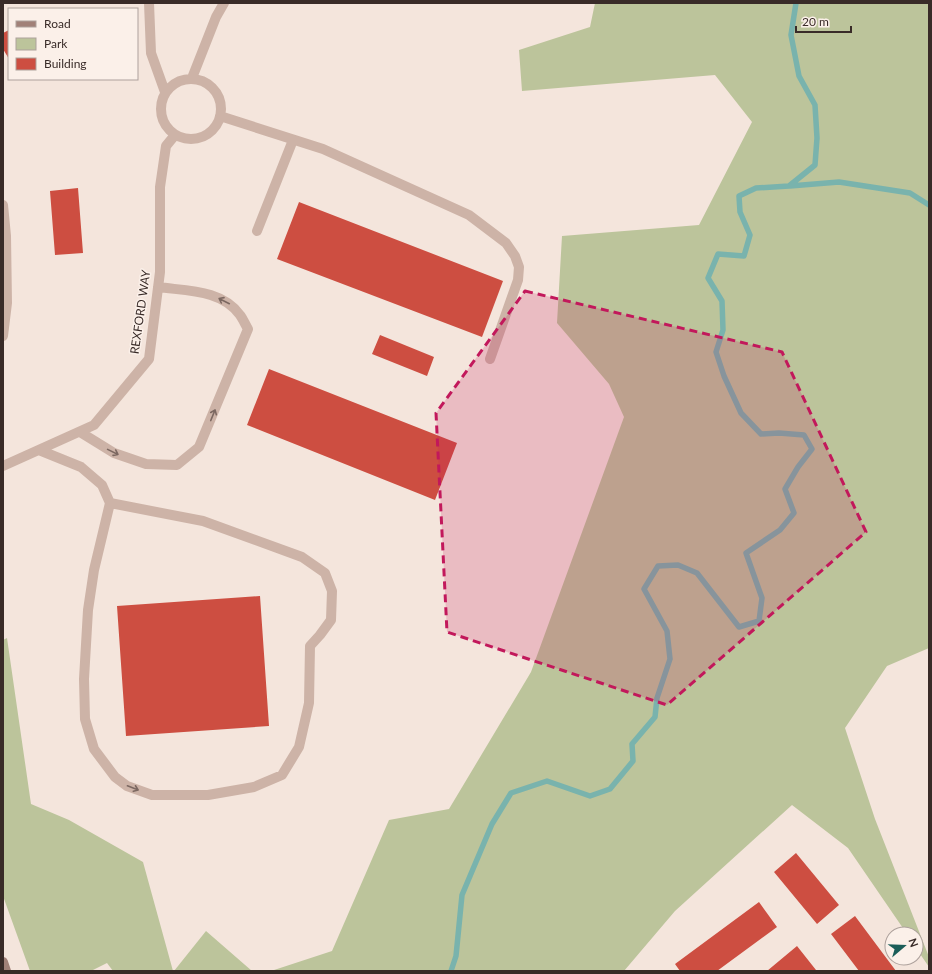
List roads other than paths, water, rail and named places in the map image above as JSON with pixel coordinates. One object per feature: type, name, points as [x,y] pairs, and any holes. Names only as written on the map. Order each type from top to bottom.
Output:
[{"type":"main road","points":[[3,962],[6,971]]},
{"type":"street","points":[[149,3],[151,53],[165,92]]},
{"type":"street","points":[[192,78],[216,17],[224,3]]},
{"type":"street","points":[[192,78],[207,82],[218,94],[222,109],[217,125],[206,136],[190,139],[175,135],[164,123],[160,108],[165,92],[176,81],[192,78]]},
{"type":"street","points":[[220,116],[323,150],[469,215],[506,243],[515,256],[519,267],[518,280],[490,359]]},
{"type":"street","name":"REXFORD WAY","points":[[3,466],[94,425],[149,358],[160,272],[160,187],[166,146],[175,135]]},
{"type":"street","points":[[257,230],[293,140]]},
{"type":"street","points":[[3,205],[6,236],[7,303],[3,336]]},
{"type":"street","points":[[80,432],[114,452],[146,464],[177,465],[200,448],[248,329],[240,315],[228,303],[203,292],[158,287]]},
{"type":"street","points":[[39,450],[81,467],[102,485],[110,503],[94,570],[88,610],[84,679],[85,719],[94,749],[115,777],[127,786],[152,795],[208,795],[254,787],[282,775],[299,747],[309,704],[310,646],[331,620],[332,591],[325,573],[302,557],[203,521],[110,503]]},
{"type":"waterway","points":[[451,971],[456,956],[462,895],[492,824],[511,793],[547,781],[590,796],[610,789],[633,761],[632,744],[655,717],[657,698],[670,659],[667,631],[644,589],[658,566],[678,565],[697,573],[739,627],[759,621],[762,598],[746,553],[780,530],[794,513],[785,489],[798,467],[812,449],[804,435],[779,433],[761,434],[741,413],[724,376],[716,352],[723,330],[722,301],[708,278],[718,254],[744,256],[750,235],[740,212],[739,196],[756,188],[789,186],[815,165],[817,138],[815,105],[799,76],[791,35],[796,3]]},
{"type":"waterway","points":[[790,186],[839,182],[910,193],[929,205]]}]
